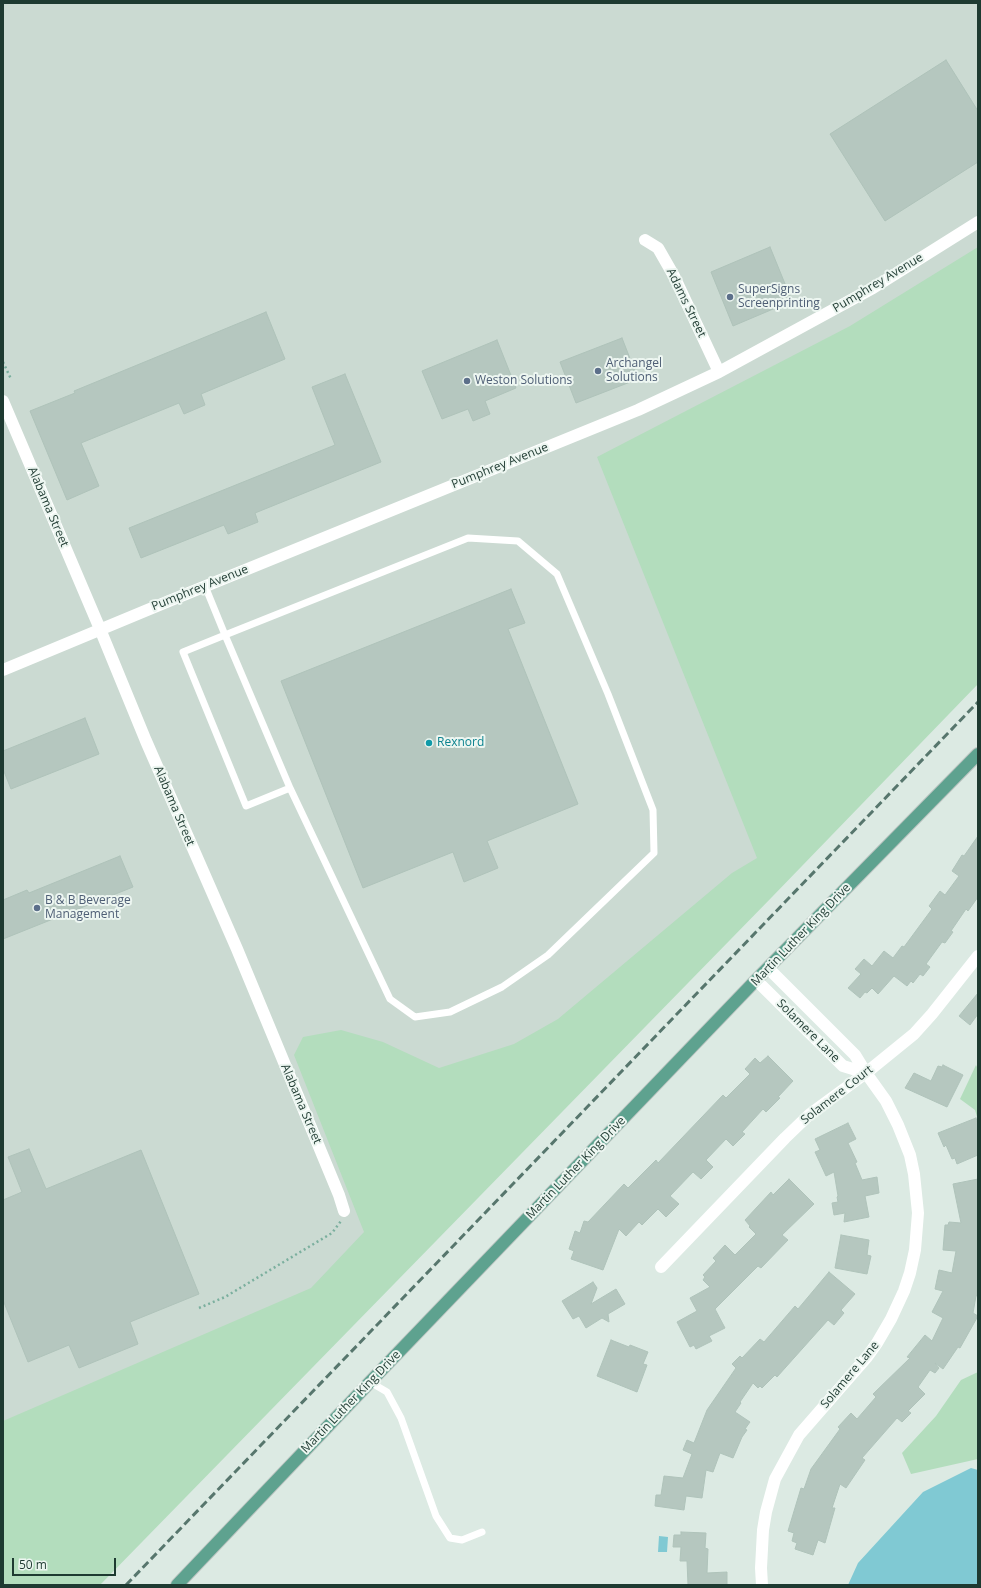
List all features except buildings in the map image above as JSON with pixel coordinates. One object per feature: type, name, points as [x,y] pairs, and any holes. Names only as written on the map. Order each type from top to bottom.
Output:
[{"type":"main road","name":"Martin Luther King Drive","points":[[177,1585],[756,980],[978,754]]},
{"type":"street","name":"Pumphrey Avenue","points":[[3,670],[638,410],[719,372],[873,288],[978,222]]},
{"type":"street","name":"Adams Street","points":[[645,240],[658,248],[674,276],[719,372]]},
{"type":"street","name":"Alabama Street","points":[[3,401],[146,741],[237,949],[339,1195],[344,1211]]},
{"type":"street","name":"Solamere Court","points":[[661,1267],[800,1123],[866,1073],[914,1034],[932,1014],[978,956]]},
{"type":"street","name":"Solamere Lane","points":[[762,1585],[761,1568],[763,1530],[766,1512],[775,1479],[799,1435],[877,1343],[891,1319],[904,1291],[915,1250],[917,1206],[914,1174],[910,1155],[893,1113],[855,1055],[768,968]]},
{"type":"street","name":"Solamere Lane","points":[[756,980],[843,1066],[866,1073]]},
{"type":"lane","points":[[205,586],[225,635],[290,788],[390,999],[415,1017],[450,1012],[502,987],[548,955],[654,853],[653,810],[608,694],[558,574],[518,541],[468,538],[225,635],[183,652],[246,806],[290,788]]},
{"type":"lane","points":[[370,1382],[387,1392],[401,1418],[436,1516],[450,1538],[462,1540],[482,1532]]},
{"type":"path","points":[[3,362],[11,379]]},
{"type":"path","points":[[199,1308],[225,1298],[332,1233],[341,1223],[344,1211]]},
{"type":"shaded area","points":[[3,3],[978,3],[978,651],[3,1585]]},
{"type":"green space","points":[[978,247],[978,684],[100,1585],[3,1585],[3,1421],[311,1288],[364,1232],[294,1055],[303,1037],[341,1030],[383,1042],[439,1068],[514,1044],[558,1019],[732,873],[757,858],[597,457],[850,326]]},
{"type":"green space","points":[[976,1065],[978,1069],[978,1120],[975,1110],[960,1099]]},
{"type":"green space","points":[[978,1372],[978,1459],[911,1474],[902,1453],[936,1416],[961,1380]]},
{"type":"water","points":[[971,1468],[978,1470],[978,1585],[848,1585],[858,1563],[923,1492]]},
{"type":"water","points":[[659,1536],[668,1537],[667,1552],[658,1552]]},
{"type":"railway","points":[[126,1585],[978,702]]},
{"type":"place","name":"SuperSigns Screenprinting","points":[[730,297]]},
{"type":"place","name":"Archangel Solutions","points":[[598,371]]},
{"type":"place","name":"Weston Solutions","points":[[467,381]]},
{"type":"place","name":"Rexnord","points":[[429,743]]},
{"type":"place","name":"B & B Beverage Management","points":[[37,908]]}]
